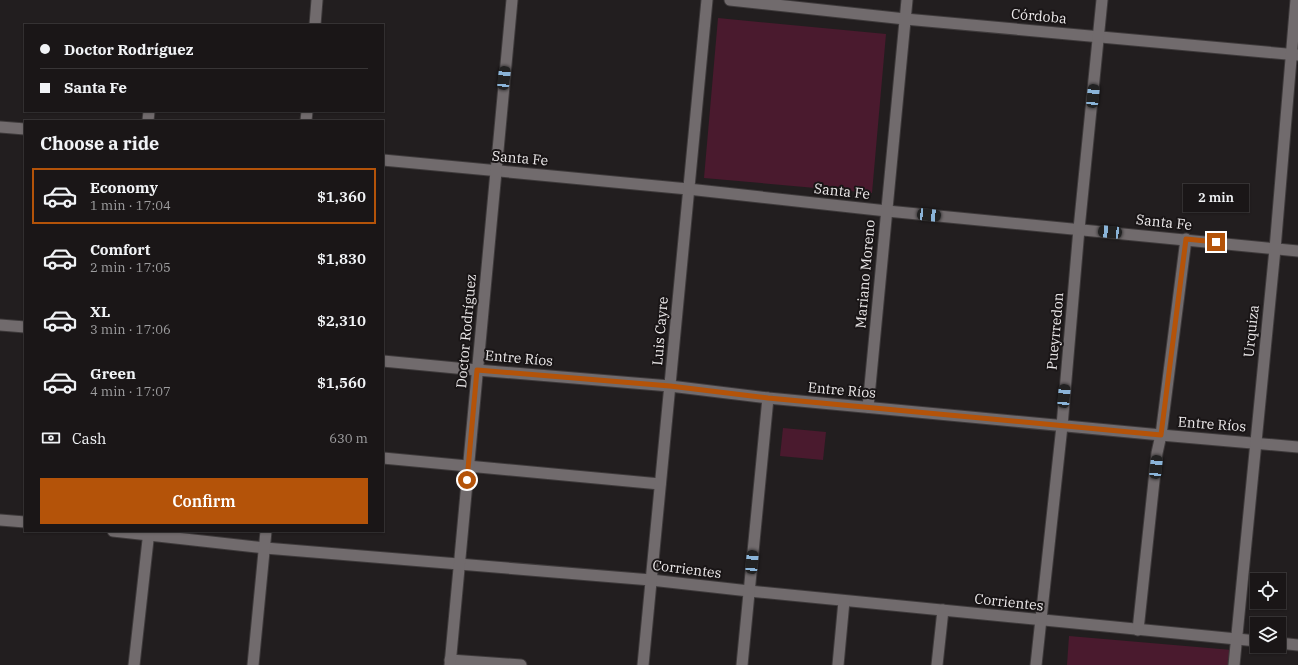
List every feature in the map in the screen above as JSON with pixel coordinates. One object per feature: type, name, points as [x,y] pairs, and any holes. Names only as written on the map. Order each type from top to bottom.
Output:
[{"type":"street","points":[[315,24],[317,0]]},
{"type":"street","name":"Doctor Rodríguez","points":[[450,663],[512,0]]},
{"type":"street","name":"Luis Cayre","points":[[643,665],[707,0]]},
{"type":"street","name":"Córdoba","points":[[730,0],[905,18],[1294,54]]},
{"type":"street","name":"Mariano Moreno","points":[[868,407],[906,0]]},
{"type":"street","name":"Pueyrredon","points":[[1036,665],[1062,426],[1079,229],[1100,36],[1102,0]]},
{"type":"street","name":"Urquiza","points":[[1234,665],[1294,54],[1296,0]]},
{"type":"street","points":[[0,127],[24,129]]},
{"type":"street","name":"Santa Fe","points":[[384,160],[688,189],[886,211],[1298,251]]},
{"type":"street","points":[[1138,630],[1157,453],[1161,435],[1186,239]]},
{"type":"street","points":[[0,325],[24,327]]},
{"type":"street","name":"Entre Ríos","points":[[384,361],[670,386],[768,398],[1062,426],[1298,446]]},
{"type":"street","points":[[742,665],[768,398]]},
{"type":"street","points":[[384,458],[660,484]]},
{"type":"street","points":[[0,520],[24,522]]},
{"type":"street","name":"Corrientes","points":[[131,532],[265,548],[651,580],[1040,621],[1250,640]]},
{"type":"street","points":[[253,665],[266,532]]},
{"type":"street","points":[[134,665],[149,533]]},
{"type":"street","points":[[838,665],[844,601]]},
{"type":"street","points":[[937,665],[942,610]]},
{"type":"street","points":[[1286,644],[1298,645]]},
{"type":"street","points":[[450,663],[521,665]]},
{"type":"shaded area","points":[[718,18],[886,34],[872,193],[704,178]]},
{"type":"shaded area","points":[[783,428],[826,432],[823,460],[780,456]]},
{"type":"shaded area","points":[[1069,636],[1232,650],[1230,665],[1067,665]]},
{"type":"route","points":[[467,480],[477,370],[670,386],[768,398],[1161,435],[1186,239],[1216,242]]}]
